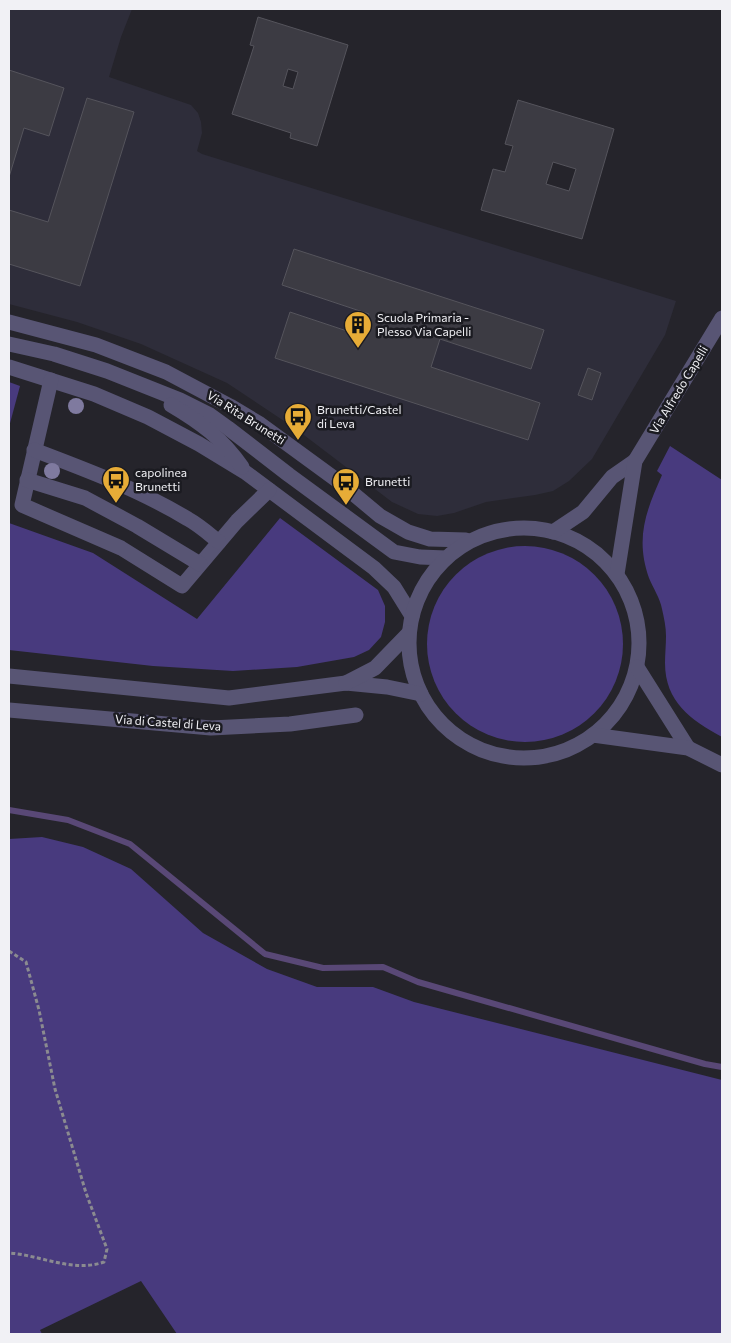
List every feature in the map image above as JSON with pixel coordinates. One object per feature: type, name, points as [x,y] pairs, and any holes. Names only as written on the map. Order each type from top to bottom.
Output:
[{"type":"street","name":"Via Alfredo Capelli","points":[[617,574],[635,462],[722,318]]},
{"type":"street","name":"Via Rita Brunetti","points":[[9,322],[96,345],[166,372],[260,424],[338,481],[380,516],[408,532],[430,539],[466,540]]},
{"type":"street","name":"Via Rita Brunetti","points":[[9,344],[54,354],[107,371],[180,400],[210,415],[394,552],[420,557],[446,558]]},
{"type":"street","name":"Via Rita Brunetti","points":[[9,367],[94,394],[148,417],[199,444],[245,472],[374,568],[394,587],[412,616]]},
{"type":"street","points":[[51,380],[22,505],[121,548],[182,586],[219,542],[269,490]]},
{"type":"street","name":"Via Rita Brunetti","points":[[136,384],[211,431],[230,450],[245,472]]},
{"type":"street","points":[[34,450],[98,474],[149,498],[190,519],[219,542]]},
{"type":"street","name":"Via Alfredo Capelli","points":[[553,532],[583,512],[612,477],[635,462]]},
{"type":"street","points":[[27,480],[85,498],[200,564]]},
{"type":"street","points":[[517,528],[553,532],[586,546],[603,559],[617,574],[629,596],[637,619],[640,643],[637,667],[628,693],[613,716],[593,735],[568,749],[540,756],[512,757],[484,750],[458,737],[437,718],[421,694],[412,671],[409,633],[412,616],[419,595],[427,581],[446,558],[466,540],[517,528]]},
{"type":"street","points":[[346,683],[375,668],[409,633]]},
{"type":"street","points":[[637,667],[688,748]]},
{"type":"street","points":[[9,676],[229,698],[346,683],[387,687],[421,694]]},
{"type":"street","name":"Via di Castel di Leva","points":[[9,710],[211,728],[290,724],[356,714]]},
{"type":"street","points":[[593,735],[688,748],[722,765]]},
{"type":"path","points":[[9,951],[26,962],[39,1010],[55,1089],[86,1193],[107,1249],[104,1262],[95,1266],[54,1263],[25,1254],[9,1253]]},
{"type":"shaded area","points":[[9,9],[132,9],[109,77],[191,105],[198,113],[201,122],[202,133],[197,151],[202,154],[676,301],[665,335],[592,459],[569,481],[553,491],[486,502],[454,513],[437,516],[418,514],[392,502],[296,429],[227,383],[141,344],[77,322],[9,304]]},
{"type":"shaded area","points":[[9,382],[20,386],[9,427]]},
{"type":"shaded area","points":[[670,446],[722,480],[722,737],[690,716],[675,699],[670,689],[666,677],[666,629],[664,619],[660,601],[649,578],[645,564],[643,550],[644,525],[651,501],[662,475],[657,471]]},
{"type":"shaded area","points":[[280,518],[378,590],[385,606],[385,622],[381,637],[369,650],[354,657],[297,667],[233,671],[153,666],[9,650],[9,523],[93,553],[197,619]]},
{"type":"shaded area","points":[[525,546],[544,548],[562,554],[579,563],[594,575],[606,590],[615,607],[621,625],[623,644],[621,663],[615,681],[606,698],[594,713],[579,725],[562,734],[544,740],[525,742],[506,740],[488,734],[471,725],[456,713],[444,698],[435,681],[429,663],[427,644],[429,625],[435,607],[444,590],[456,575],[471,563],[488,554],[506,548]]},
{"type":"shaded area","points":[[42,837],[83,847],[131,869],[203,933],[267,969],[317,987],[373,987],[414,1002],[722,1080],[722,1334],[177,1334],[141,1281],[40,1330],[42,1334],[9,1334],[9,839]]},
{"type":"building","points":[[258,17],[348,45],[317,146],[290,138],[291,133],[232,114],[254,46],[250,45]],"holes":[[[288,69],[298,72],[293,89],[283,86]]]},
{"type":"building","points":[[9,70],[64,88],[49,136],[24,128],[9,177]]},
{"type":"building","points":[[87,98],[134,112],[80,286],[9,264],[9,210],[48,222]]},
{"type":"building","points":[[518,100],[614,129],[582,239],[481,210],[493,169],[505,172],[513,146],[505,144]],"holes":[[[553,162],[576,169],[569,191],[546,184]]]},
{"type":"building","name":"Scuola Primaria - Plesso Via Capelli","points":[[294,249],[544,330],[531,369],[440,339],[431,367],[540,403],[528,440],[275,358],[290,312],[362,336],[369,314],[282,285]]},
{"type":"building","points":[[588,368],[601,373],[592,400],[578,395]]},
{"type":"waterway","points":[[9,810],[68,820],[130,844],[265,954],[323,968],[383,967],[418,982],[705,1064],[722,1067]]},
{"type":"place","name":"Scuola Primaria - Plesso Via Capelli","points":[[358,349]]},
{"type":"place","name":"Brunetti/Castel di Leva","points":[[298,441]]},
{"type":"place","name":"capolinea Brunetti","points":[[116,504]]},
{"type":"place","name":"Brunetti","points":[[346,506]]}]
